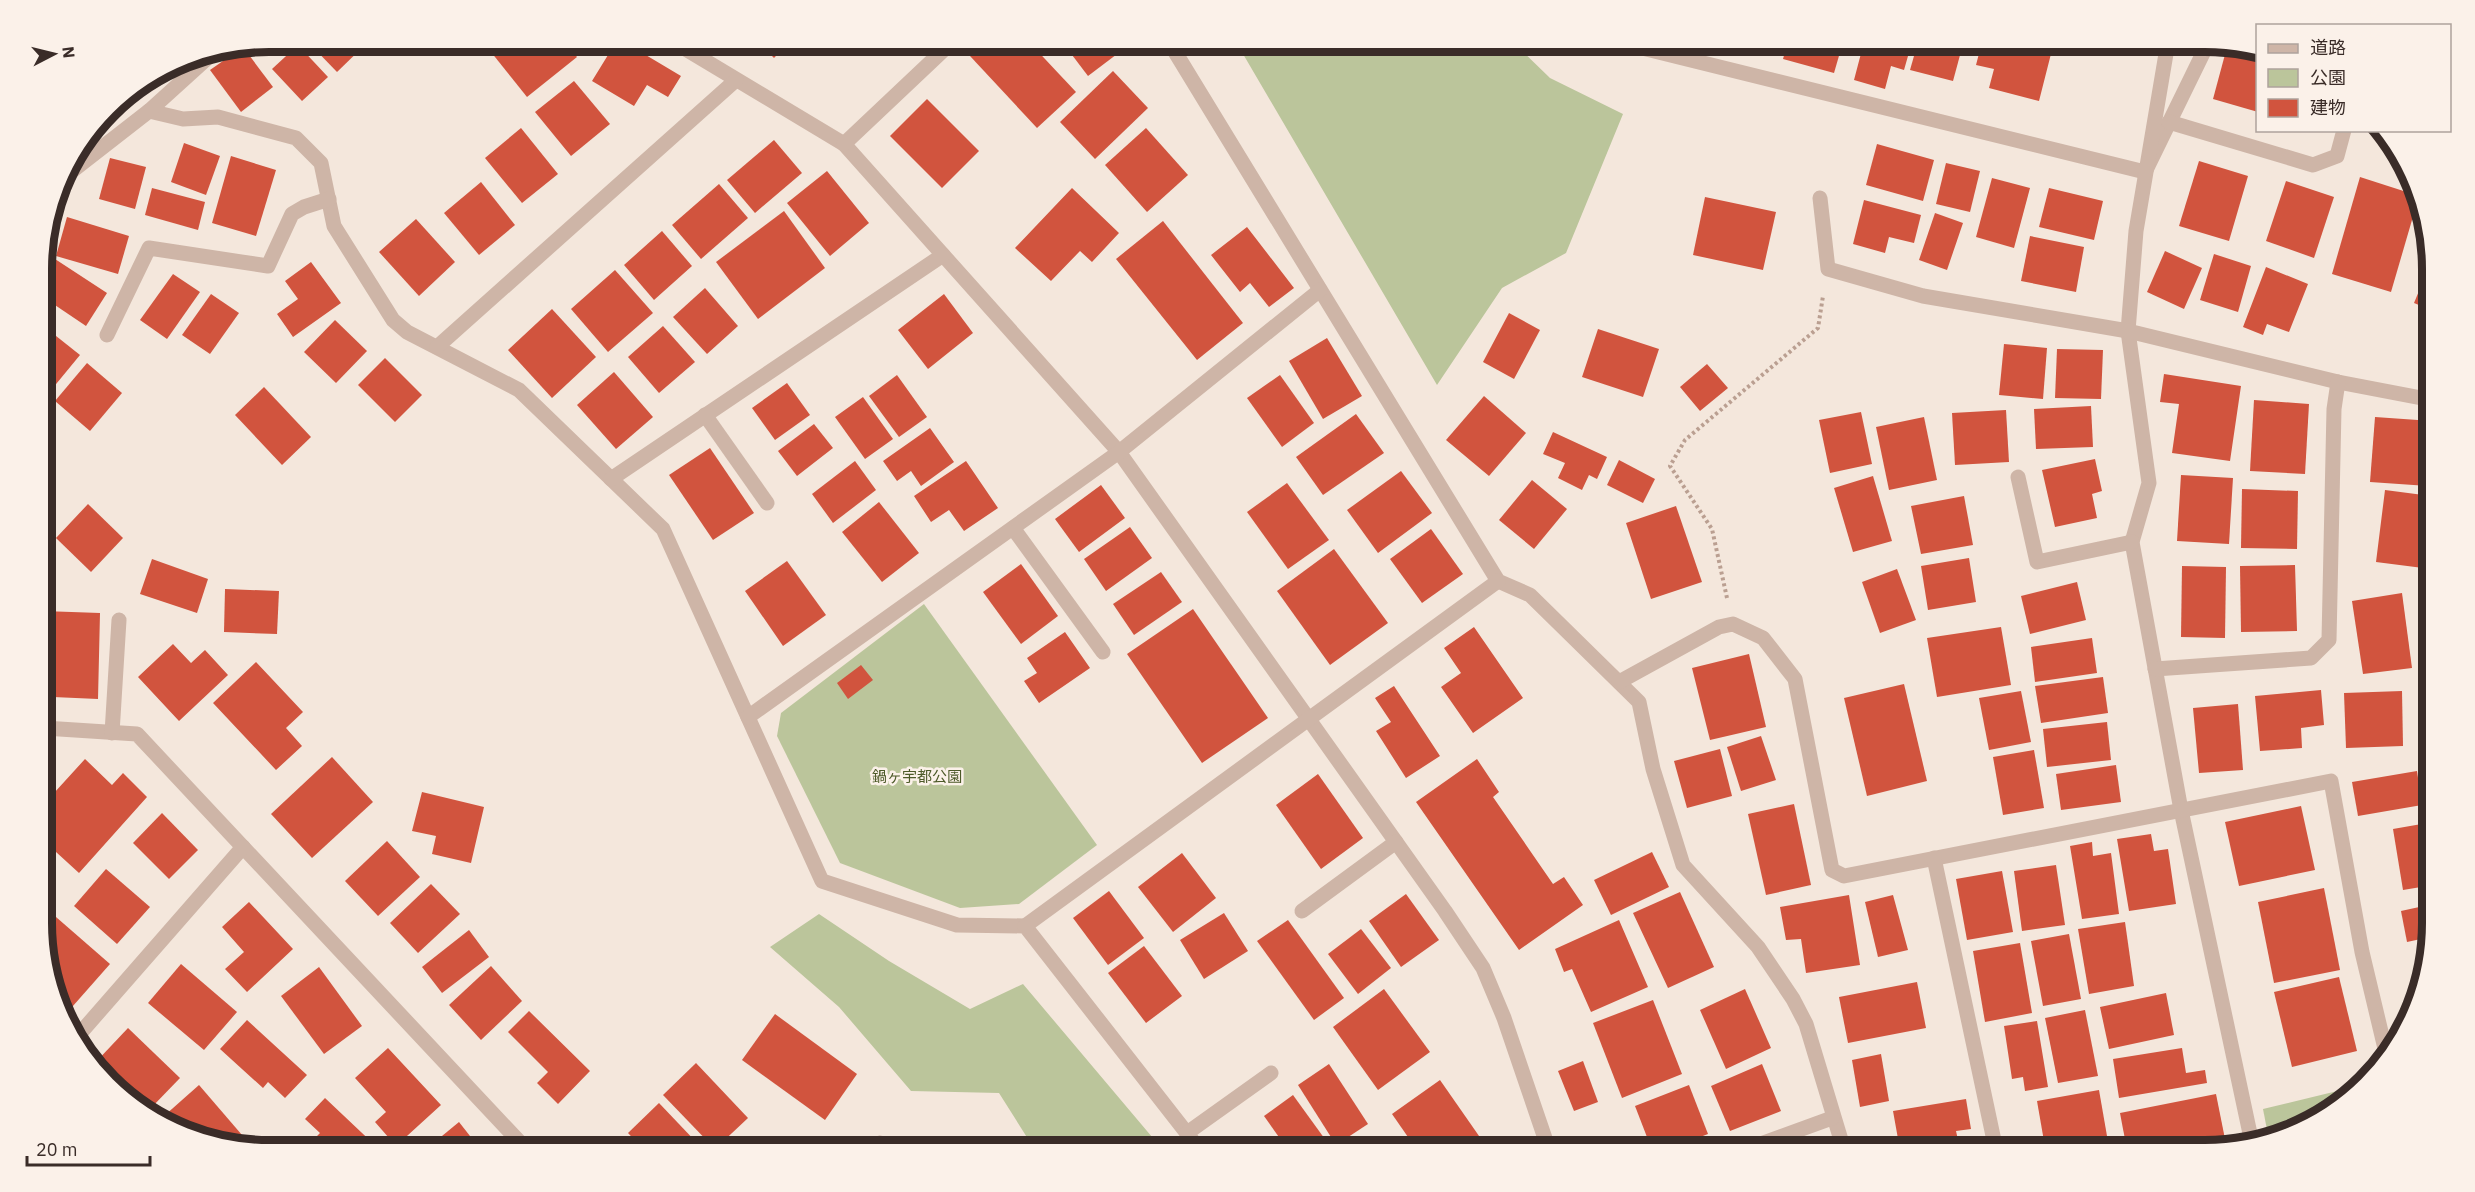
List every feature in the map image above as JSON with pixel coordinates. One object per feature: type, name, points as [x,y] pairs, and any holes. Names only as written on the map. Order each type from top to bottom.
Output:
[{"type":"street","points":[[690,52],[844,144],[1119,452],[1445,911],[1482,968],[1504,1018],[1546,1140]]},
{"type":"street","points":[[844,144],[941,52]]},
{"type":"street","points":[[1175,52],[1498,581],[1530,595],[1639,702],[1653,769],[1683,865],[1758,947],[1793,999],[1806,1024],[1840,1140]]},
{"type":"street","points":[[1659,52],[2145,172]]},
{"type":"street","points":[[2166,52],[2136,231],[2128,331],[2149,483],[2132,542],[2181,810],[2250,1134]]},
{"type":"street","points":[[2145,172],[2204,52]]},
{"type":"street","points":[[80,165],[150,111],[202,64]]},
{"type":"street","points":[[437,347],[736,80]]},
{"type":"street","points":[[150,111],[183,119],[218,117],[296,138],[321,163],[334,226],[393,321],[407,332],[519,390],[663,529],[822,880],[957,925],[1025,927],[1498,581]]},
{"type":"street","points":[[2169,122],[2313,165],[2337,156],[2343,132]]},
{"type":"street","points":[[1820,198],[1828,269],[1923,296],[2128,331],[2338,382],[2422,398]]},
{"type":"street","points":[[107,335],[149,248],[268,266],[292,214],[304,207],[329,199]]},
{"type":"street","points":[[611,479],[943,255]]},
{"type":"street","points":[[748,717],[1119,452],[1320,290]]},
{"type":"street","points":[[2155,669],[2311,658],[2329,640],[2334,409],[2338,382]]},
{"type":"street","points":[[705,415],[767,503]]},
{"type":"street","points":[[2018,477],[2037,562],[2132,542]]},
{"type":"street","points":[[1013,528],[1103,652]]},
{"type":"street","points":[[111,733],[119,620]]},
{"type":"street","points":[[1619,682],[1719,627],[1733,624],[1763,638],[1795,679],[1832,870],[1844,876],[2331,781],[2362,952],[2384,1045]]},
{"type":"street","points":[[52,729],[137,734],[518,1140]]},
{"type":"street","points":[[1302,911],[1396,842]]},
{"type":"street","points":[[82,1031],[243,847]]},
{"type":"street","points":[[1934,858],[1994,1140]]},
{"type":"street","points":[[1025,927],[1192,1140]]},
{"type":"street","points":[[1187,1133],[1271,1073]]},
{"type":"street","points":[[1772,1140],[1832,1118]]},
{"type":"path","points":[[1733,624],[1712,528],[1670,466],[1685,440],[1818,328],[1828,269]]},
{"type":"green space","points":[[1242,52],[1523,52],[1550,78],[1623,114],[1566,253],[1502,288],[1437,385]]},
{"type":"green space","name":"鍋ヶ宇都公園","points":[[924,604],[1097,845],[1019,904],[960,908],[840,863],[777,736],[781,713]]},
{"type":"green space","points":[[819,914],[889,961],[970,1009],[1023,984],[1155,1140],[1029,1140],[999,1093],[911,1091],[839,1007],[770,947]]},
{"type":"green space","points":[[2344,1089],[2301,1117],[2267,1130],[2263,1109]]},
{"type":"building","points":[[290,52],[305,52],[328,77],[302,101],[272,69]]},
{"type":"building","points":[[318,52],[358,52],[337,72]]},
{"type":"building","points":[[491,52],[573,52],[577,57],[527,97]]},
{"type":"building","points":[[610,52],[641,52],[681,76],[668,97],[647,85],[634,106],[592,81]]},
{"type":"building","points":[[768,52],[780,52],[774,58]]},
{"type":"building","points":[[974,52],[1038,52],[1076,92],[1037,128],[970,56]]},
{"type":"building","points":[[1070,52],[1120,52],[1088,76]]},
{"type":"building","points":[[1785,52],[1840,52],[1834,73],[1783,59]]},
{"type":"building","points":[[1861,52],[1909,52],[1904,70],[1891,66],[1885,89],[1854,80]]},
{"type":"building","points":[[1915,52],[1961,52],[1953,81],[1910,70]]},
{"type":"building","points":[[1979,52],[2051,52],[2039,101],[1989,88],[1994,69],[1976,65]]},
{"type":"building","points":[[2225,53],[2256,59],[2256,111],[2213,99]]},
{"type":"building","points":[[248,54],[273,87],[241,112],[210,70],[229,57]]},
{"type":"building","points":[[1113,71],[1148,108],[1095,159],[1060,122]]},
{"type":"building","points":[[574,81],[610,124],[571,156],[535,112]]},
{"type":"building","points":[[927,99],[979,151],[942,188],[890,136]]},
{"type":"building","points":[[521,128],[558,174],[522,203],[485,158]]},
{"type":"building","points":[[1146,128],[1188,175],[1147,212],[1105,165]]},
{"type":"building","points":[[774,140],[802,173],[755,213],[727,180]]},
{"type":"building","points":[[184,143],[220,156],[206,195],[171,182]]},
{"type":"building","points":[[1877,144],[1934,160],[1923,201],[1866,185]]},
{"type":"building","points":[[231,156],[276,170],[256,236],[212,223]]},
{"type":"building","points":[[110,158],[146,167],[135,209],[99,199]]},
{"type":"building","points":[[2199,161],[2248,176],[2229,241],[2179,226]]},
{"type":"building","points":[[1946,163],[1980,171],[1970,212],[1936,204]]},
{"type":"building","points":[[827,171],[869,223],[830,256],[787,203]]},
{"type":"building","points":[[2360,177],[2408,192],[2414,212],[2391,292],[2332,274]]},
{"type":"building","points":[[1992,178],[2030,188],[2014,248],[1976,237]]},
{"type":"building","points":[[2286,181],[2334,197],[2314,258],[2266,241]]},
{"type":"building","points":[[481,182],[515,225],[479,255],[444,213]]},
{"type":"building","points":[[719,184],[748,218],[701,259],[672,225]]},
{"type":"building","points":[[152,188],[205,202],[198,230],[145,215]]},
{"type":"building","points":[[1072,188],[1119,233],[1092,262],[1080,251],[1051,281],[1015,248]]},
{"type":"building","points":[[2049,188],[2103,201],[2094,240],[2039,227]]},
{"type":"building","points":[[1705,197],[1776,212],[1763,270],[1693,255]]},
{"type":"building","points":[[1864,200],[1921,215],[1914,243],[1889,237],[1885,253],[1853,244]]},
{"type":"building","points":[[784,211],[825,268],[758,319],[716,262]]},
{"type":"building","points":[[1935,213],[1963,223],[1947,270],[1919,260]]},
{"type":"building","points":[[67,217],[129,236],[118,274],[56,256]]},
{"type":"building","points":[[416,219],[455,262],[419,296],[379,252]]},
{"type":"building","points":[[1163,221],[1243,323],[1197,360],[1116,259]]},
{"type":"building","points":[[1247,227],[1294,288],[1269,307],[1250,283],[1240,292],[1211,255]]},
{"type":"building","points":[[662,231],[692,266],[654,300],[624,265]]},
{"type":"building","points":[[2030,236],[2084,247],[2076,292],[2021,281]]},
{"type":"building","points":[[2165,251],[2202,268],[2184,309],[2147,292]]},
{"type":"building","points":[[2214,254],[2251,266],[2238,312],[2200,300]]},
{"type":"building","points":[[55,259],[107,293],[86,326],[52,303],[52,263]]},
{"type":"building","points":[[311,262],[341,303],[293,337],[277,314],[298,299],[285,281]]},
{"type":"building","points":[[2266,267],[2308,284],[2289,332],[2267,324],[2263,335],[2243,327]]},
{"type":"building","points":[[615,270],[653,313],[608,352],[571,309]]},
{"type":"building","points":[[173,274],[200,292],[167,339],[140,320]]},
{"type":"building","points":[[2422,284],[2422,306],[2414,303]]},
{"type":"building","points":[[705,288],[738,326],[707,354],[673,317]]},
{"type":"building","points":[[211,294],[239,313],[210,354],[182,335]]},
{"type":"building","points":[[944,294],[973,333],[928,369],[898,330]]},
{"type":"building","points":[[552,309],[596,357],[552,398],[508,350]]},
{"type":"building","points":[[1509,313],[1540,330],[1514,379],[1483,362]]},
{"type":"building","points":[[335,320],[367,351],[336,383],[304,352]]},
{"type":"building","points":[[663,326],[695,362],[659,393],[628,357]]},
{"type":"building","points":[[1598,329],[1659,349],[1643,397],[1582,377]]},
{"type":"building","points":[[52,333],[80,355],[52,389]]},
{"type":"building","points":[[1327,338],[1362,396],[1323,419],[1289,361]]},
{"type":"building","points":[[2004,344],[2047,348],[2043,399],[1999,395]]},
{"type":"building","points":[[2057,349],[2103,350],[2101,399],[2055,398]]},
{"type":"building","points":[[385,358],[422,395],[395,422],[358,385]]},
{"type":"building","points":[[87,363],[122,393],[90,431],[55,401]]},
{"type":"building","points":[[1707,364],[1728,388],[1700,411],[1680,387]]},
{"type":"building","points":[[614,372],[653,417],[616,449],[577,405]]},
{"type":"building","points":[[2164,374],[2241,386],[2230,461],[2172,453],[2179,404],[2160,402]]},
{"type":"building","points":[[897,375],[927,417],[899,437],[869,396]]},
{"type":"building","points":[[1280,375],[1314,423],[1282,447],[1247,398]]},
{"type":"building","points":[[787,383],[810,415],[775,440],[752,408]]},
{"type":"building","points":[[264,387],[311,437],[282,465],[235,415]]},
{"type":"building","points":[[1484,396],[1526,433],[1489,476],[1446,440]]},
{"type":"building","points":[[863,397],[893,439],[865,459],[835,417]]},
{"type":"building","points":[[2254,400],[2309,404],[2305,474],[2250,471]]},
{"type":"building","points":[[2091,406],[2093,447],[2036,449],[2034,409]]},
{"type":"building","points":[[2006,410],[2009,462],[1955,465],[1952,413]]},
{"type":"building","points":[[1861,412],[1872,464],[1830,473],[1819,420]]},
{"type":"building","points":[[1356,414],[1384,453],[1323,495],[1296,457]]},
{"type":"building","points":[[1924,417],[1937,480],[1889,490],[1876,427]]},
{"type":"building","points":[[2375,417],[2422,420],[2422,486],[2370,482]]},
{"type":"building","points":[[814,424],[833,448],[797,476],[778,451]]},
{"type":"building","points":[[930,428],[954,462],[921,486],[911,471],[897,481],[883,461]]},
{"type":"building","points":[[1553,432],[1607,457],[1597,479],[1589,475],[1582,490],[1558,478],[1565,463],[1543,454]]},
{"type":"building","points":[[710,448],[754,513],[713,540],[669,475]]},
{"type":"building","points":[[2095,459],[2102,491],[2092,494],[2097,518],[2055,527],[2042,470]]},
{"type":"building","points":[[1619,460],[1655,479],[1643,503],[1607,485]]},
{"type":"building","points":[[855,461],[876,490],[833,523],[812,494]]},
{"type":"building","points":[[966,461],[998,508],[964,531],[949,510],[931,522],[914,496]]},
{"type":"building","points":[[1401,471],[1432,513],[1378,553],[1347,510]]},
{"type":"building","points":[[2181,475],[2233,478],[2229,544],[2177,541]]},
{"type":"building","points":[[1873,476],[1892,541],[1853,552],[1834,488]]},
{"type":"building","points":[[1532,480],[1567,509],[1534,549],[1499,520]]},
{"type":"building","points":[[1287,483],[1329,540],[1288,569],[1247,512]]},
{"type":"building","points":[[1101,485],[1125,518],[1079,552],[1055,519]]},
{"type":"building","points":[[2242,489],[2298,491],[2297,549],[2241,548]]},
{"type":"building","points":[[2385,490],[2422,495],[2422,568],[2376,562]]},
{"type":"building","points":[[1964,496],[1973,545],[1921,554],[1911,506]]},
{"type":"building","points":[[879,502],[919,553],[882,582],[842,532]]},
{"type":"building","points":[[88,504],[123,538],[91,572],[56,538]]},
{"type":"building","points":[[1676,506],[1702,582],[1651,599],[1626,523]]},
{"type":"building","points":[[1130,527],[1152,558],[1106,591],[1084,559]]},
{"type":"building","points":[[1431,529],[1463,574],[1422,603],[1390,559]]},
{"type":"building","points":[[1334,549],[1388,623],[1330,665],[1277,591]]},
{"type":"building","points":[[1969,558],[1976,602],[1928,610],[1921,566]]},
{"type":"building","points":[[152,559],[208,579],[197,613],[140,594]]},
{"type":"building","points":[[787,561],[826,615],[783,646],[745,591]]},
{"type":"building","points":[[1021,564],[1058,616],[1021,644],[983,592]]},
{"type":"building","points":[[2295,565],[2297,631],[2241,632],[2240,566]]},
{"type":"building","points":[[2182,566],[2226,567],[2225,638],[2181,637]]},
{"type":"building","points":[[1897,569],[1916,620],[1880,633],[1862,582]]},
{"type":"building","points":[[1161,572],[1182,602],[1134,635],[1113,604]]},
{"type":"building","points":[[2077,582],[2086,620],[2030,634],[2021,596]]},
{"type":"building","points":[[225,589],[279,591],[277,634],[224,632]]},
{"type":"building","points":[[2402,593],[2412,668],[2363,674],[2352,601]]},
{"type":"building","points":[[1193,609],[1268,718],[1202,763],[1127,654]]},
{"type":"building","points":[[52,611],[100,613],[98,699],[53,697],[54,669],[52,669]]},
{"type":"building","points":[[1474,627],[1523,698],[1473,733],[1441,687],[1461,673],[1444,648]]},
{"type":"building","points":[[2001,627],[2011,685],[1937,697],[1927,638]]},
{"type":"building","points":[[1065,632],[1090,668],[1039,703],[1024,681],[1037,673],[1027,658]]},
{"type":"building","points":[[2092,638],[2097,673],[2035,682],[2031,647]]},
{"type":"building","points":[[173,644],[191,663],[205,650],[228,675],[179,721],[138,677]]},
{"type":"building","points":[[1749,654],[1766,727],[1710,740],[1692,668]]},
{"type":"building","points":[[256,662],[303,712],[286,728],[302,746],[276,770],[213,703]]},
{"type":"building","points":[[861,665],[873,680],[848,699],[837,683]]},
{"type":"building","points":[[2103,677],[2108,713],[2041,723],[2035,686]]},
{"type":"building","points":[[1904,684],[1927,781],[1867,796],[1844,698]]},
{"type":"building","points":[[1394,686],[1440,756],[1406,778],[1376,731],[1391,722],[1375,698]]},
{"type":"building","points":[[2321,690],[2324,725],[2301,728],[2302,748],[2260,751],[2255,696]]},
{"type":"building","points":[[2021,691],[2031,742],[1989,750],[1979,698]]},
{"type":"building","points":[[2402,691],[2403,746],[2346,748],[2344,693]]},
{"type":"building","points":[[2238,704],[2243,770],[2199,773],[2193,708]]},
{"type":"building","points":[[2107,722],[2111,760],[2047,767],[2043,729]]},
{"type":"building","points":[[1761,736],[1776,780],[1741,791],[1727,747]]},
{"type":"building","points":[[1720,749],[1732,796],[1687,808],[1674,761]]},
{"type":"building","points":[[2034,750],[2044,808],[2003,815],[1993,757]]},
{"type":"building","points":[[332,757],[373,802],[312,858],[271,814]]},
{"type":"building","points":[[85,759],[112,785],[123,773],[147,797],[79,873],[52,848],[52,795]]},
{"type":"building","points":[[1477,759],[1499,792],[1493,797],[1553,884],[1564,877],[1583,905],[1519,950],[1416,802]]},
{"type":"building","points":[[2116,765],[2121,802],[2061,810],[2056,774]]},
{"type":"building","points":[[2417,771],[2422,805],[2358,816],[2352,782]]},
{"type":"building","points":[[1318,774],[1363,838],[1321,869],[1276,805]]},
{"type":"building","points":[[422,792],[484,807],[471,863],[432,854],[436,836],[412,831]]},
{"type":"building","points":[[1794,804],[1811,885],[1766,895],[1748,814]]},
{"type":"building","points":[[2301,806],[2315,870],[2239,886],[2225,822]]},
{"type":"building","points":[[162,813],[198,850],[169,879],[133,843]]},
{"type":"building","points":[[2422,824],[2422,887],[2403,890],[2393,829]]},
{"type":"building","points":[[2151,834],[2154,851],[2168,849],[2176,904],[2129,911],[2117,839]]},
{"type":"building","points":[[387,841],[420,877],[378,916],[345,881]]},
{"type":"building","points":[[2092,842],[2093,856],[2111,853],[2119,914],[2082,919],[2070,846]]},
{"type":"building","points":[[1652,852],[1669,887],[1611,915],[1594,880]]},
{"type":"building","points":[[1182,853],[1216,898],[1173,932],[1138,887]]},
{"type":"building","points":[[2056,865],[2065,925],[2022,931],[2014,871]]},
{"type":"building","points":[[106,869],[150,907],[117,944],[74,906]]},
{"type":"building","points":[[2002,871],[2013,932],[1967,940],[1956,879]]},
{"type":"building","points":[[431,884],[460,914],[418,953],[390,923]]},
{"type":"building","points":[[2324,888],[2340,970],[2274,983],[2258,902]]},
{"type":"building","points":[[1109,891],[1144,938],[1108,965],[1073,918]]},
{"type":"building","points":[[1680,892],[1714,967],[1668,988],[1633,913]]},
{"type":"building","points":[[1406,894],[1439,940],[1401,967],[1369,921]]},
{"type":"building","points":[[1849,895],[1860,965],[1806,973],[1801,939],[1786,940],[1780,907]]},
{"type":"building","points":[[1893,895],[1908,950],[1878,957],[1865,902]]},
{"type":"building","points":[[249,902],[293,949],[247,992],[225,969],[244,952],[222,927]]},
{"type":"building","points":[[2422,906],[2422,939],[2407,942],[2401,911]]},
{"type":"building","points":[[1224,913],[1248,951],[1204,979],[1180,940]]},
{"type":"building","points":[[56,917],[110,964],[71,1009],[57,965],[52,922]]},
{"type":"building","points":[[1288,920],[1344,998],[1314,1020],[1257,941]]},
{"type":"building","points":[[1619,920],[1648,987],[1591,1012],[1572,969],[1564,972],[1555,949]]},
{"type":"building","points":[[2125,922],[2134,986],[2089,994],[2078,929]]},
{"type":"building","points":[[1361,929],[1391,968],[1358,994],[1328,954]]},
{"type":"building","points":[[469,930],[489,957],[442,993],[422,967]]},
{"type":"building","points":[[2069,934],[2081,999],[2043,1006],[2031,941]]},
{"type":"building","points":[[2020,943],[2032,1013],[1985,1022],[1973,951]]},
{"type":"building","points":[[1144,946],[1182,996],[1146,1023],[1108,973]]},
{"type":"building","points":[[181,964],[237,1012],[204,1050],[148,1003]]},
{"type":"building","points":[[491,966],[522,1001],[481,1040],[449,1005]]},
{"type":"building","points":[[319,967],[362,1026],[324,1054],[281,996]]},
{"type":"building","points":[[2339,977],[2357,1051],[2292,1067],[2274,992]]},
{"type":"building","points":[[1917,982],[1926,1028],[1848,1043],[1839,997]]},
{"type":"building","points":[[1384,989],[1430,1052],[1378,1090],[1333,1027]]},
{"type":"building","points":[[1745,989],[1771,1048],[1726,1069],[1700,1010]]},
{"type":"building","points":[[2166,993],[2174,1035],[2109,1049],[2100,1007]]},
{"type":"building","points":[[1653,1000],[1682,1074],[1622,1098],[1593,1023]]},
{"type":"building","points":[[2085,1010],[2098,1076],[2058,1083],[2045,1018]]},
{"type":"building","points":[[529,1011],[590,1071],[558,1104],[537,1083],[548,1072],[508,1032]]},
{"type":"building","points":[[775,1014],[857,1074],[825,1120],[742,1060]]},
{"type":"building","points":[[247,1020],[307,1075],[285,1098],[268,1082],[263,1088],[220,1049]]},
{"type":"building","points":[[2037,1021],[2048,1087],[2025,1091],[2023,1077],[2012,1079],[2004,1026]]},
{"type":"building","points":[[128,1028],[180,1078],[153,1106],[127,1086],[100,1058]]},
{"type":"building","points":[[388,1048],[441,1105],[403,1140],[391,1140],[375,1122],[386,1112],[355,1078]]},
{"type":"building","points":[[2182,1048],[2186,1073],[2205,1070],[2207,1083],[2119,1098],[2113,1059]]},
{"type":"building","points":[[1881,1054],[1889,1101],[1860,1107],[1852,1060]]},
{"type":"building","points":[[1583,1061],[1598,1102],[1574,1111],[1558,1071]]},
{"type":"building","points":[[696,1063],[748,1118],[725,1140],[706,1140],[663,1095]]},
{"type":"building","points":[[1329,1064],[1368,1124],[1344,1140],[1333,1140],[1298,1085]]},
{"type":"building","points":[[1762,1064],[1781,1111],[1730,1131],[1711,1086]]},
{"type":"building","points":[[1440,1080],[1482,1140],[1410,1140],[1392,1114]]},
{"type":"building","points":[[199,1085],[242,1135],[239,1137],[200,1128],[167,1113]]},
{"type":"building","points":[[1689,1085],[1708,1134],[1693,1140],[1648,1140],[1635,1106]]},
{"type":"building","points":[[2099,1090],[2107,1136],[2084,1140],[2044,1140],[2037,1101]]},
{"type":"building","points":[[2216,1094],[2225,1139],[2125,1140],[2120,1113]]},
{"type":"building","points":[[1293,1095],[1326,1140],[1281,1140],[1264,1116]]},
{"type":"building","points":[[325,1098],[369,1140],[313,1140],[320,1133],[305,1119]]},
{"type":"building","points":[[1966,1099],[1971,1129],[1956,1131],[1958,1140],[1898,1140],[1893,1111]]},
{"type":"building","points":[[659,1103],[694,1140],[635,1140],[628,1133]]},
{"type":"building","points":[[459,1122],[473,1140],[437,1140]]}]
